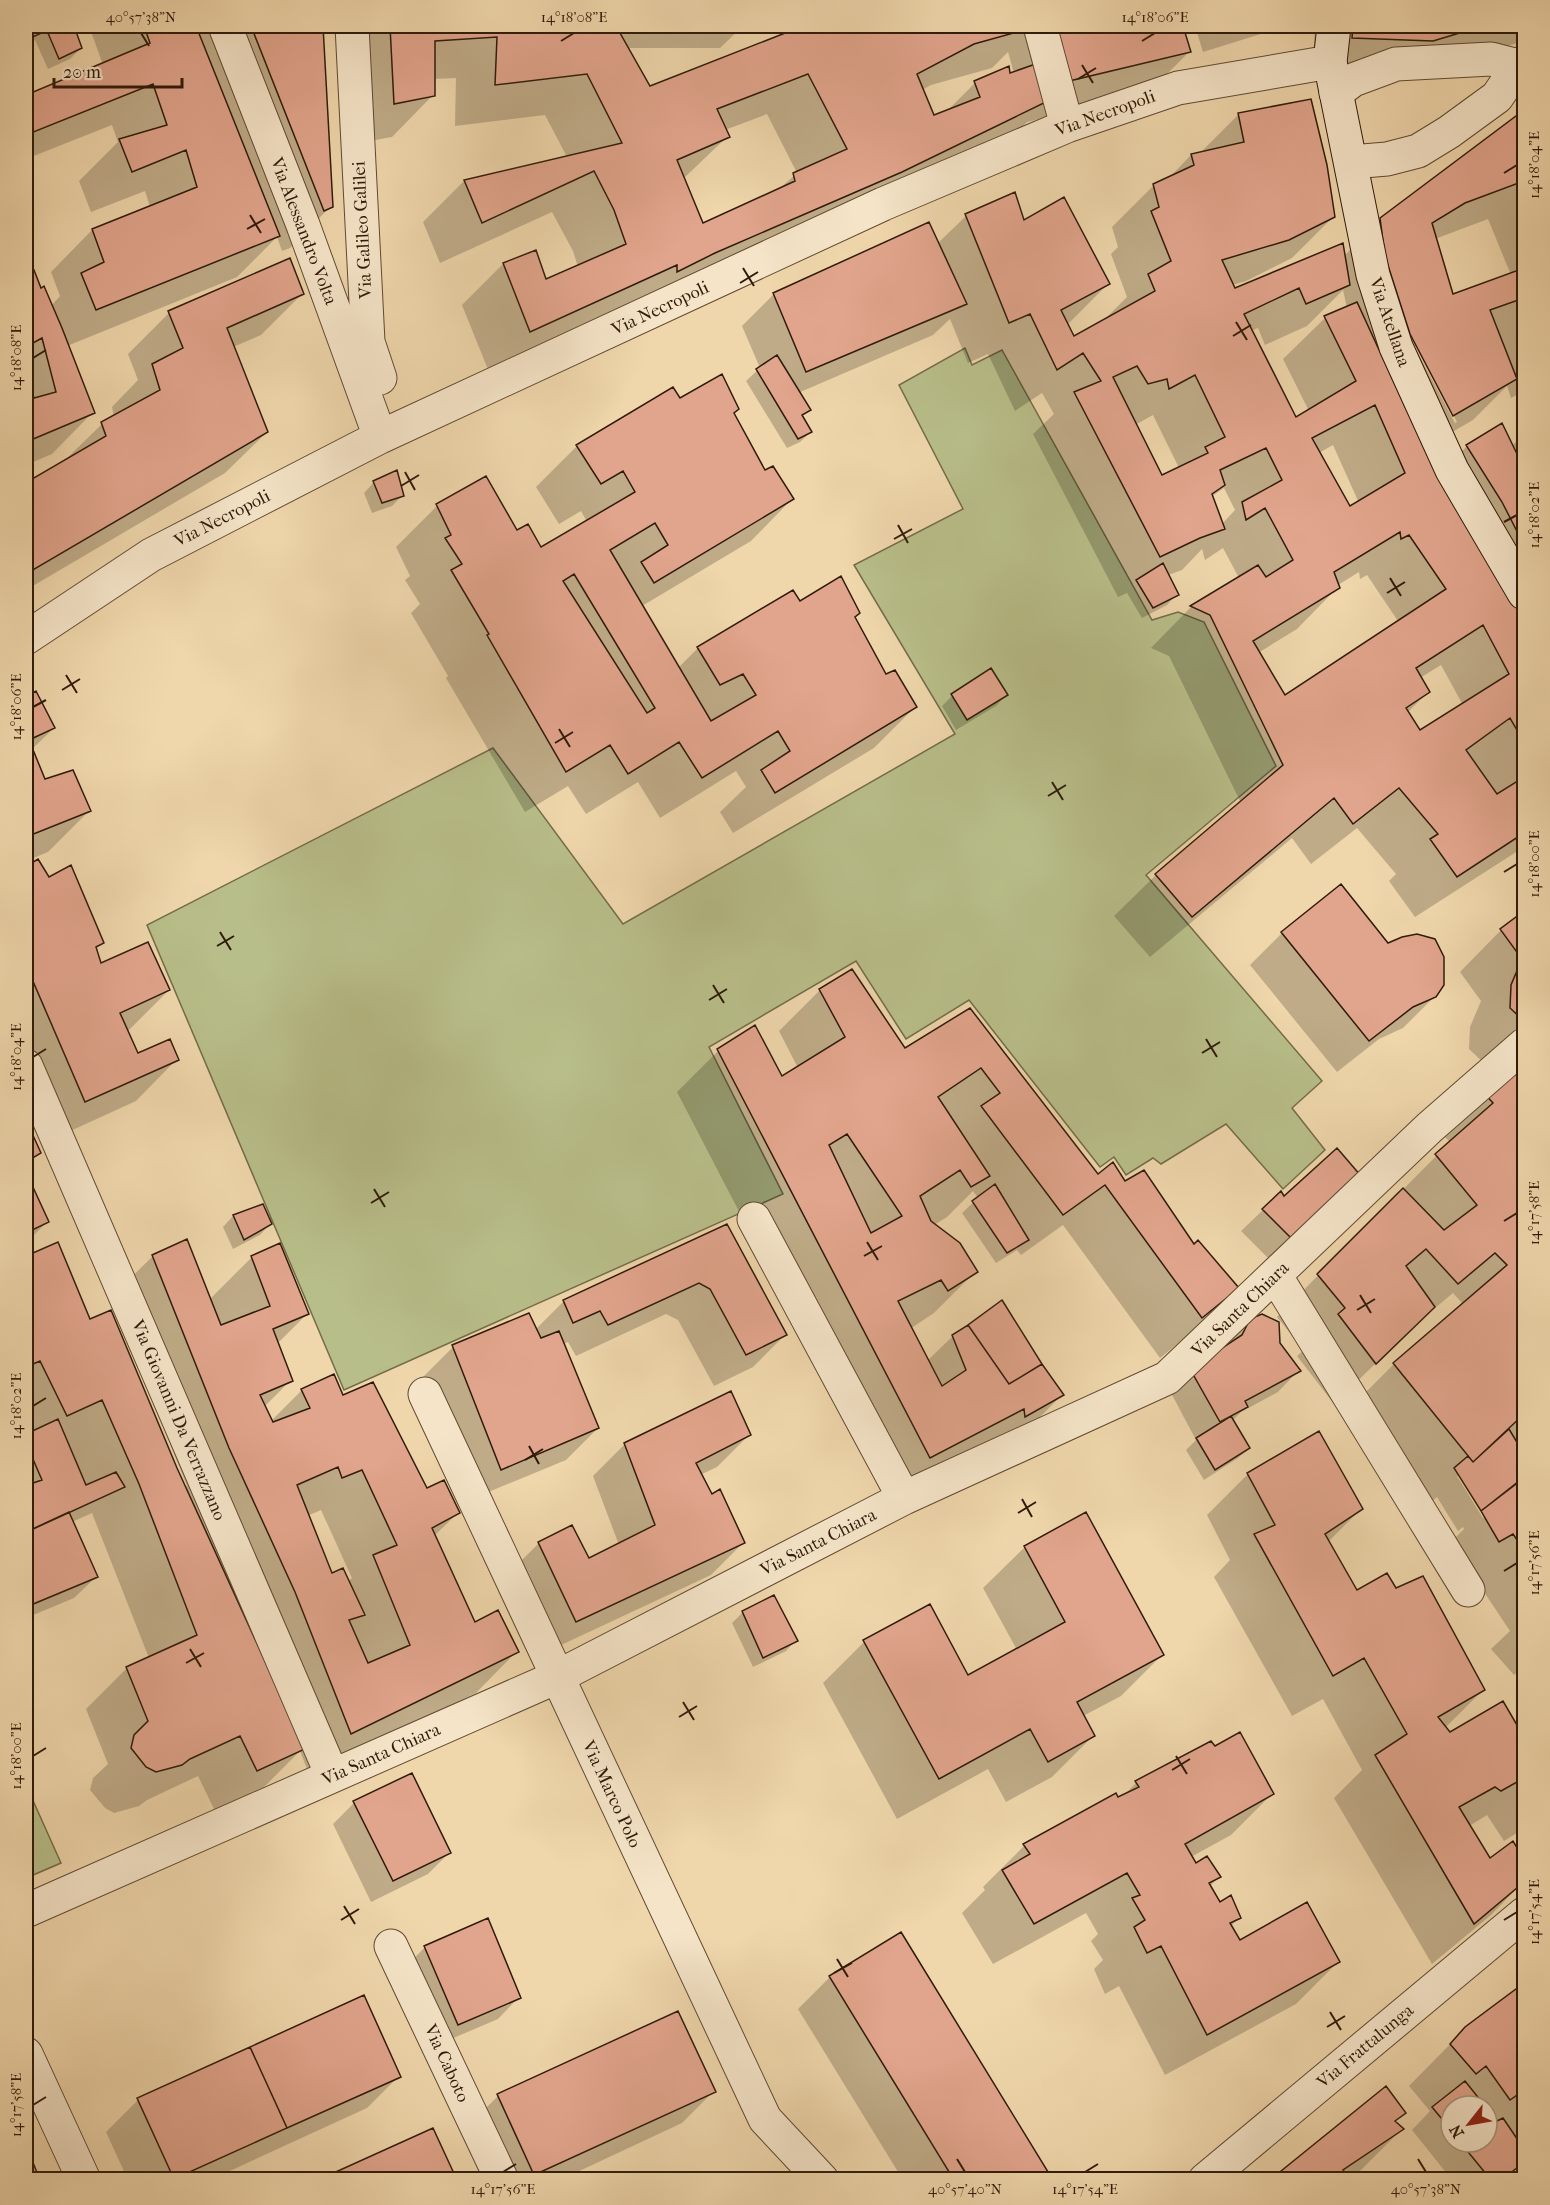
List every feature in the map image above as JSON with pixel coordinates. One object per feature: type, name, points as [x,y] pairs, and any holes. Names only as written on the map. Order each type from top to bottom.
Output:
[{"type":"street","name":"Via Alessandro Volta","points":[[225,26],[303,225],[389,433]]},
{"type":"street","name":"Via Galileo Galilei","points":[[352,26],[368,342],[389,433]]},
{"type":"street","points":[[1040,26],[1067,126]]},
{"type":"street","name":"Via Atellana","points":[[1334,26],[1333,77],[1373,274],[1396,347],[1452,470],[1524,593]]},
{"type":"street","points":[[1333,77],[1353,80],[1396,64],[1491,59],[1521,64],[1497,97],[1449,132],[1418,151],[1387,159],[1351,162]]},
{"type":"street","name":"Via Necropoli","points":[[26,638],[151,555],[389,433],[883,204],[1067,126],[1178,88],[1333,77]]},
{"type":"street","name":"Via Santa Chiara","points":[[26,1911],[557,1677],[904,1498],[1167,1378],[1429,1128],[1524,1045]]},
{"type":"street","name":"Via Giovanni Da Verrazzano","points":[[26,1066],[332,1775]]},
{"type":"street","points":[[753,1219],[904,1498]]},
{"type":"street","points":[[1275,1275],[1468,1590]]},
{"type":"street","name":"Via Marco Polo","points":[[425,1394],[765,2119],[822,2180]]},
{"type":"street","name":"Via Frattalunga","points":[[1205,2180],[1524,1914]]},
{"type":"street","name":"Via Caboto","points":[[391,1946],[502,2180]]},
{"type":"street","points":[[26,2054],[84,2180]]},
{"type":"green space","points":[[965,348],[972,365],[1002,350],[1152,620],[1178,612],[1204,622],[1276,766],[1146,875],[1322,1081],[1292,1108],[1325,1150],[1283,1189],[1226,1124],[1161,1164],[1153,1158],[1126,1175],[1114,1157],[1100,1167],[969,1000],[906,1039],[856,961],[709,1047],[783,1194],[344,1390],[147,925],[493,748],[623,924],[955,734],[854,565],[963,509],[899,385]]},
{"type":"green space","points":[[26,1785],[61,1863],[26,1878]]},
{"type":"building","points":[[26,26],[43,26],[46,31],[26,40]]},
{"type":"building","points":[[45,26],[74,26],[82,48],[59,59]]},
{"type":"building","points":[[144,26],[196,26],[280,236],[96,310],[81,273],[104,262],[92,229],[197,187],[186,150],[132,172],[119,139],[167,125],[153,84],[26,135],[26,95],[150,43]]},
{"type":"building","points":[[251,26],[323,26],[333,207],[324,211]]},
{"type":"building","points":[[390,26],[616,26],[650,86],[803,26],[1034,26],[974,44],[917,74],[934,115],[980,97],[974,81],[1009,66],[1010,73],[1047,60],[1052,99],[902,172],[715,253],[677,272],[677,265],[530,332],[503,263],[536,250],[546,279],[626,244],[614,210],[594,171],[482,223],[464,180],[622,143],[587,74],[495,85],[497,37],[435,41],[435,96],[394,104]],"holes":[[[808,74],[847,149],[793,173],[795,181],[703,223],[677,160],[730,137],[717,109]]]},
{"type":"building","points":[[1053,26],[1183,26],[1191,52],[1069,81]]},
{"type":"building","points":[[1353,26],[1483,26],[1433,41],[1352,38]]},
{"type":"building","points":[[1311,99],[1327,165],[1335,217],[1289,240],[1222,260],[1235,288],[1343,243],[1350,285],[1306,304],[1299,288],[1244,314],[1296,417],[1356,381],[1324,316],[1357,302],[1437,476],[1524,614],[1524,742],[1510,718],[1466,750],[1497,794],[1524,777],[1524,833],[1457,877],[1430,839],[1438,834],[1399,788],[1353,824],[1334,798],[1192,917],[1155,874],[1283,765],[1210,615],[1190,606],[1258,565],[1266,577],[1293,560],[1265,508],[1246,520],[1242,502],[1282,480],[1266,448],[1220,470],[1225,485],[1212,494],[1225,529],[1160,557],[1074,392],[1101,381],[1083,353],[1057,370],[1030,314],[1009,323],[965,214],[1015,192],[1024,220],[1064,197],[1110,284],[1061,310],[1074,336],[1155,291],[1148,274],[1171,261],[1151,211],[1159,207],[1153,184],[1194,165],[1191,154],[1244,142],[1238,113]],"holes":[[[1137,366],[1148,384],[1167,379],[1169,389],[1195,375],[1225,437],[1205,447],[1208,453],[1162,475],[1113,377]],[[1375,405],[1405,473],[1350,506],[1312,438]],[[1400,532],[1401,539],[1409,535],[1446,589],[1285,695],[1253,641],[1340,588],[1334,572]],[[1483,625],[1509,674],[1420,730],[1406,708],[1430,692],[1416,668]]]},
{"type":"building","points":[[1524,110],[1524,181],[1465,203],[1432,223],[1453,294],[1524,268],[1524,298],[1490,310],[1517,379],[1453,416],[1410,334],[1385,256],[1380,218]]},
{"type":"building","points":[[929,222],[967,304],[806,372],[773,293]]},
{"type":"building","points":[[290,258],[304,294],[227,328],[268,432],[26,574],[26,462],[34,478],[106,436],[101,422],[160,390],[152,364],[183,348],[168,311]]},
{"type":"building","points":[[34,270],[41,288],[44,286],[62,328],[95,413],[26,442],[26,376],[34,398],[56,392],[42,338],[26,347],[26,273]]},
{"type":"building","points":[[777,355],[811,410],[802,415],[812,432],[798,439],[756,369]]},
{"type":"building","points":[[722,374],[739,409],[734,413],[765,470],[773,466],[794,499],[654,583],[641,562],[668,545],[655,523],[610,550],[711,721],[756,695],[743,674],[720,685],[697,647],[793,590],[800,601],[841,576],[860,613],[855,617],[886,674],[895,670],[917,707],[775,793],[761,770],[790,751],[778,731],[702,778],[679,742],[628,774],[610,745],[566,772],[451,570],[462,564],[445,538],[451,535],[436,504],[486,476],[517,530],[528,524],[541,547],[635,492],[623,471],[601,484],[576,445],[673,387],[680,398]],"holes":[[[574,574],[655,708],[647,713],[563,581]]]},
{"type":"building","points":[[1502,423],[1518,456],[1524,452],[1524,545],[1502,502],[1466,445]]},
{"type":"building","points":[[397,470],[404,496],[382,503],[373,481]]},
{"type":"building","points":[[1163,563],[1179,595],[1153,608],[1136,580]]},
{"type":"building","points":[[991,668],[1008,695],[967,720],[951,694]]},
{"type":"building","points":[[36,691],[55,728],[29,740],[45,779],[73,770],[91,811],[31,835],[26,821],[26,697]]},
{"type":"building","points":[[38,859],[49,877],[71,865],[104,943],[96,947],[101,963],[148,942],[170,990],[120,1013],[138,1053],[170,1039],[179,1060],[85,1102],[26,965],[26,863],[27,866]]},
{"type":"building","points":[[1341,884],[1388,943],[1417,934],[1435,939],[1444,957],[1444,985],[1436,997],[1413,1007],[1369,1041],[1281,932]]},
{"type":"building","points":[[1524,911],[1524,1021],[1510,1008],[1511,985],[1522,959],[1500,929]]},
{"type":"building","points":[[852,969],[905,1048],[970,1008],[1098,1174],[1113,1162],[1125,1181],[1144,1170],[1194,1244],[1198,1240],[1239,1288],[1202,1318],[1105,1185],[1063,1215],[981,1106],[1000,1093],[981,1068],[938,1097],[990,1176],[971,1187],[960,1170],[920,1196],[931,1221],[960,1243],[978,1272],[948,1291],[941,1280],[898,1301],[942,1386],[966,1370],[952,1335],[968,1325],[1009,1384],[1042,1364],[1064,1395],[1025,1417],[1024,1409],[930,1458],[717,1049],[755,1025],[782,1076],[845,1037],[819,989]],"holes":[[[847,1134],[902,1216],[871,1233],[829,1145]]]},
{"type":"building","points":[[1524,1057],[1524,1414],[1473,1462],[1393,1363],[1507,1265],[1495,1253],[1458,1284],[1426,1249],[1406,1266],[1435,1307],[1376,1364],[1338,1314],[1345,1308],[1317,1274],[1403,1188],[1444,1230],[1477,1205],[1435,1154],[1493,1103],[1484,1093]]},
{"type":"building","points":[[26,1120],[41,1153],[26,1162]]},
{"type":"building","points":[[1337,1148],[1361,1176],[1292,1239],[1262,1209],[1281,1191],[1284,1196]]},
{"type":"building","points":[[26,1172],[49,1222],[26,1233]]},
{"type":"building","points":[[995,1184],[1029,1240],[1007,1253],[972,1201]]},
{"type":"building","points":[[263,1204],[272,1224],[244,1240],[233,1215]]},
{"type":"building","points":[[727,1224],[787,1335],[746,1355],[710,1289],[699,1283],[608,1325],[600,1311],[573,1323],[563,1300]]},
{"type":"building","points":[[187,1239],[221,1325],[270,1306],[251,1256],[280,1243],[309,1314],[273,1329],[293,1381],[260,1395],[273,1422],[310,1408],[301,1389],[334,1374],[343,1395],[373,1382],[427,1488],[444,1480],[460,1513],[432,1528],[475,1622],[498,1610],[519,1652],[351,1734],[295,1592],[229,1448],[152,1255]],"holes":[[[338,1467],[342,1478],[362,1470],[397,1545],[373,1555],[410,1645],[368,1663],[349,1620],[365,1615],[343,1568],[332,1573],[297,1485]]]},
{"type":"building","points":[[58,1242],[90,1319],[111,1310],[177,1468],[305,1749],[257,1771],[240,1736],[182,1765],[156,1772],[146,1767],[131,1748],[134,1735],[148,1721],[126,1667],[197,1635],[139,1484],[102,1400],[67,1416],[40,1361],[26,1367],[26,1256]]},
{"type":"building","points":[[1002,1300],[1042,1364],[1009,1384],[968,1325]]},
{"type":"building","points":[[529,1313],[541,1338],[559,1331],[599,1428],[501,1470],[452,1345]]},
{"type":"building","points":[[1262,1314],[1279,1322],[1280,1343],[1301,1371],[1245,1401],[1248,1407],[1220,1422],[1190,1369],[1242,1335],[1250,1319]]},
{"type":"building","points":[[731,1391],[751,1435],[696,1463],[712,1494],[720,1489],[745,1543],[576,1622],[538,1542],[572,1525],[589,1558],[655,1525],[624,1443]]},
{"type":"building","points":[[1231,1416],[1250,1448],[1215,1470],[1196,1438]]},
{"type":"building","points":[[58,1419],[86,1485],[116,1472],[125,1487],[31,1530],[26,1519],[26,1495],[31,1492],[27,1485],[42,1480],[26,1443],[26,1434]]},
{"type":"building","points":[[1509,1429],[1524,1454],[1524,1477],[1481,1511],[1454,1468],[1468,1456],[1473,1462]]},
{"type":"building","points":[[1319,1431],[1363,1509],[1325,1534],[1357,1590],[1387,1573],[1396,1588],[1423,1576],[1485,1690],[1438,1717],[1450,1732],[1503,1701],[1524,1737],[1524,1778],[1501,1791],[1495,1787],[1459,1807],[1490,1858],[1513,1841],[1524,1859],[1524,1882],[1474,1924],[1375,1755],[1407,1734],[1364,1658],[1333,1676],[1254,1534],[1275,1525],[1247,1473]]},
{"type":"building","points":[[1524,1478],[1524,1550],[1513,1534],[1499,1542],[1481,1511]]},
{"type":"building","points":[[69,1512],[98,1577],[26,1607],[26,1532]]},
{"type":"building","points":[[1086,1512],[1164,1655],[1077,1702],[1095,1736],[1048,1762],[1030,1729],[939,1779],[863,1640],[930,1604],[968,1675],[1065,1622],[1024,1546]]},
{"type":"building","points":[[774,1595],[798,1641],[763,1658],[742,1611]]},
{"type":"building","points":[[1240,1732],[1274,1794],[1185,1844],[1196,1863],[1207,1856],[1221,1877],[1209,1883],[1220,1902],[1231,1895],[1241,1918],[1230,1923],[1240,1940],[1307,1902],[1340,1962],[1207,2035],[1161,1946],[1147,1953],[1134,1927],[1145,1920],[1132,1898],[1140,1895],[1127,1873],[1034,1924],[1002,1870],[1030,1854],[1023,1844],[1116,1793],[1118,1797],[1139,1787],[1135,1781],[1211,1741],[1215,1746]]},
{"type":"building","points":[[412,1773],[451,1853],[393,1881],[353,1801]]},
{"type":"building","points":[[488,1918],[521,1998],[458,2025],[424,1946]]},
{"type":"building","points":[[901,1932],[1053,2180],[954,2180],[829,1976]]},
{"type":"building","points":[[1524,1983],[1524,2090],[1510,2100],[1486,2066],[1476,2074],[1450,2044],[1465,2027]]},
{"type":"building","points":[[364,1995],[401,2077],[287,2128],[250,2047]]},
{"type":"building","points":[[678,2011],[716,2092],[534,2175],[497,2094]]},
{"type":"building","points":[[250,2047],[287,2128],[174,2179],[137,2098]]},
{"type":"building","points":[[1465,2081],[1475,2094],[1448,2094]]},
{"type":"building","points":[[1386,2086],[1406,2113],[1395,2121],[1404,2129],[1343,2170],[1351,2180],[1270,2180]]},
{"type":"building","points":[[1439,2101],[1439,2115],[1432,2107]]},
{"type":"building","points":[[1503,2118],[1524,2149],[1524,2162],[1502,2180],[1491,2180],[1470,2154],[1499,2154],[1499,2120]]},
{"type":"building","points":[[433,2128],[457,2180],[318,2180]]},
{"type":"building","points":[[26,2145],[40,2180],[26,2180]]}]
